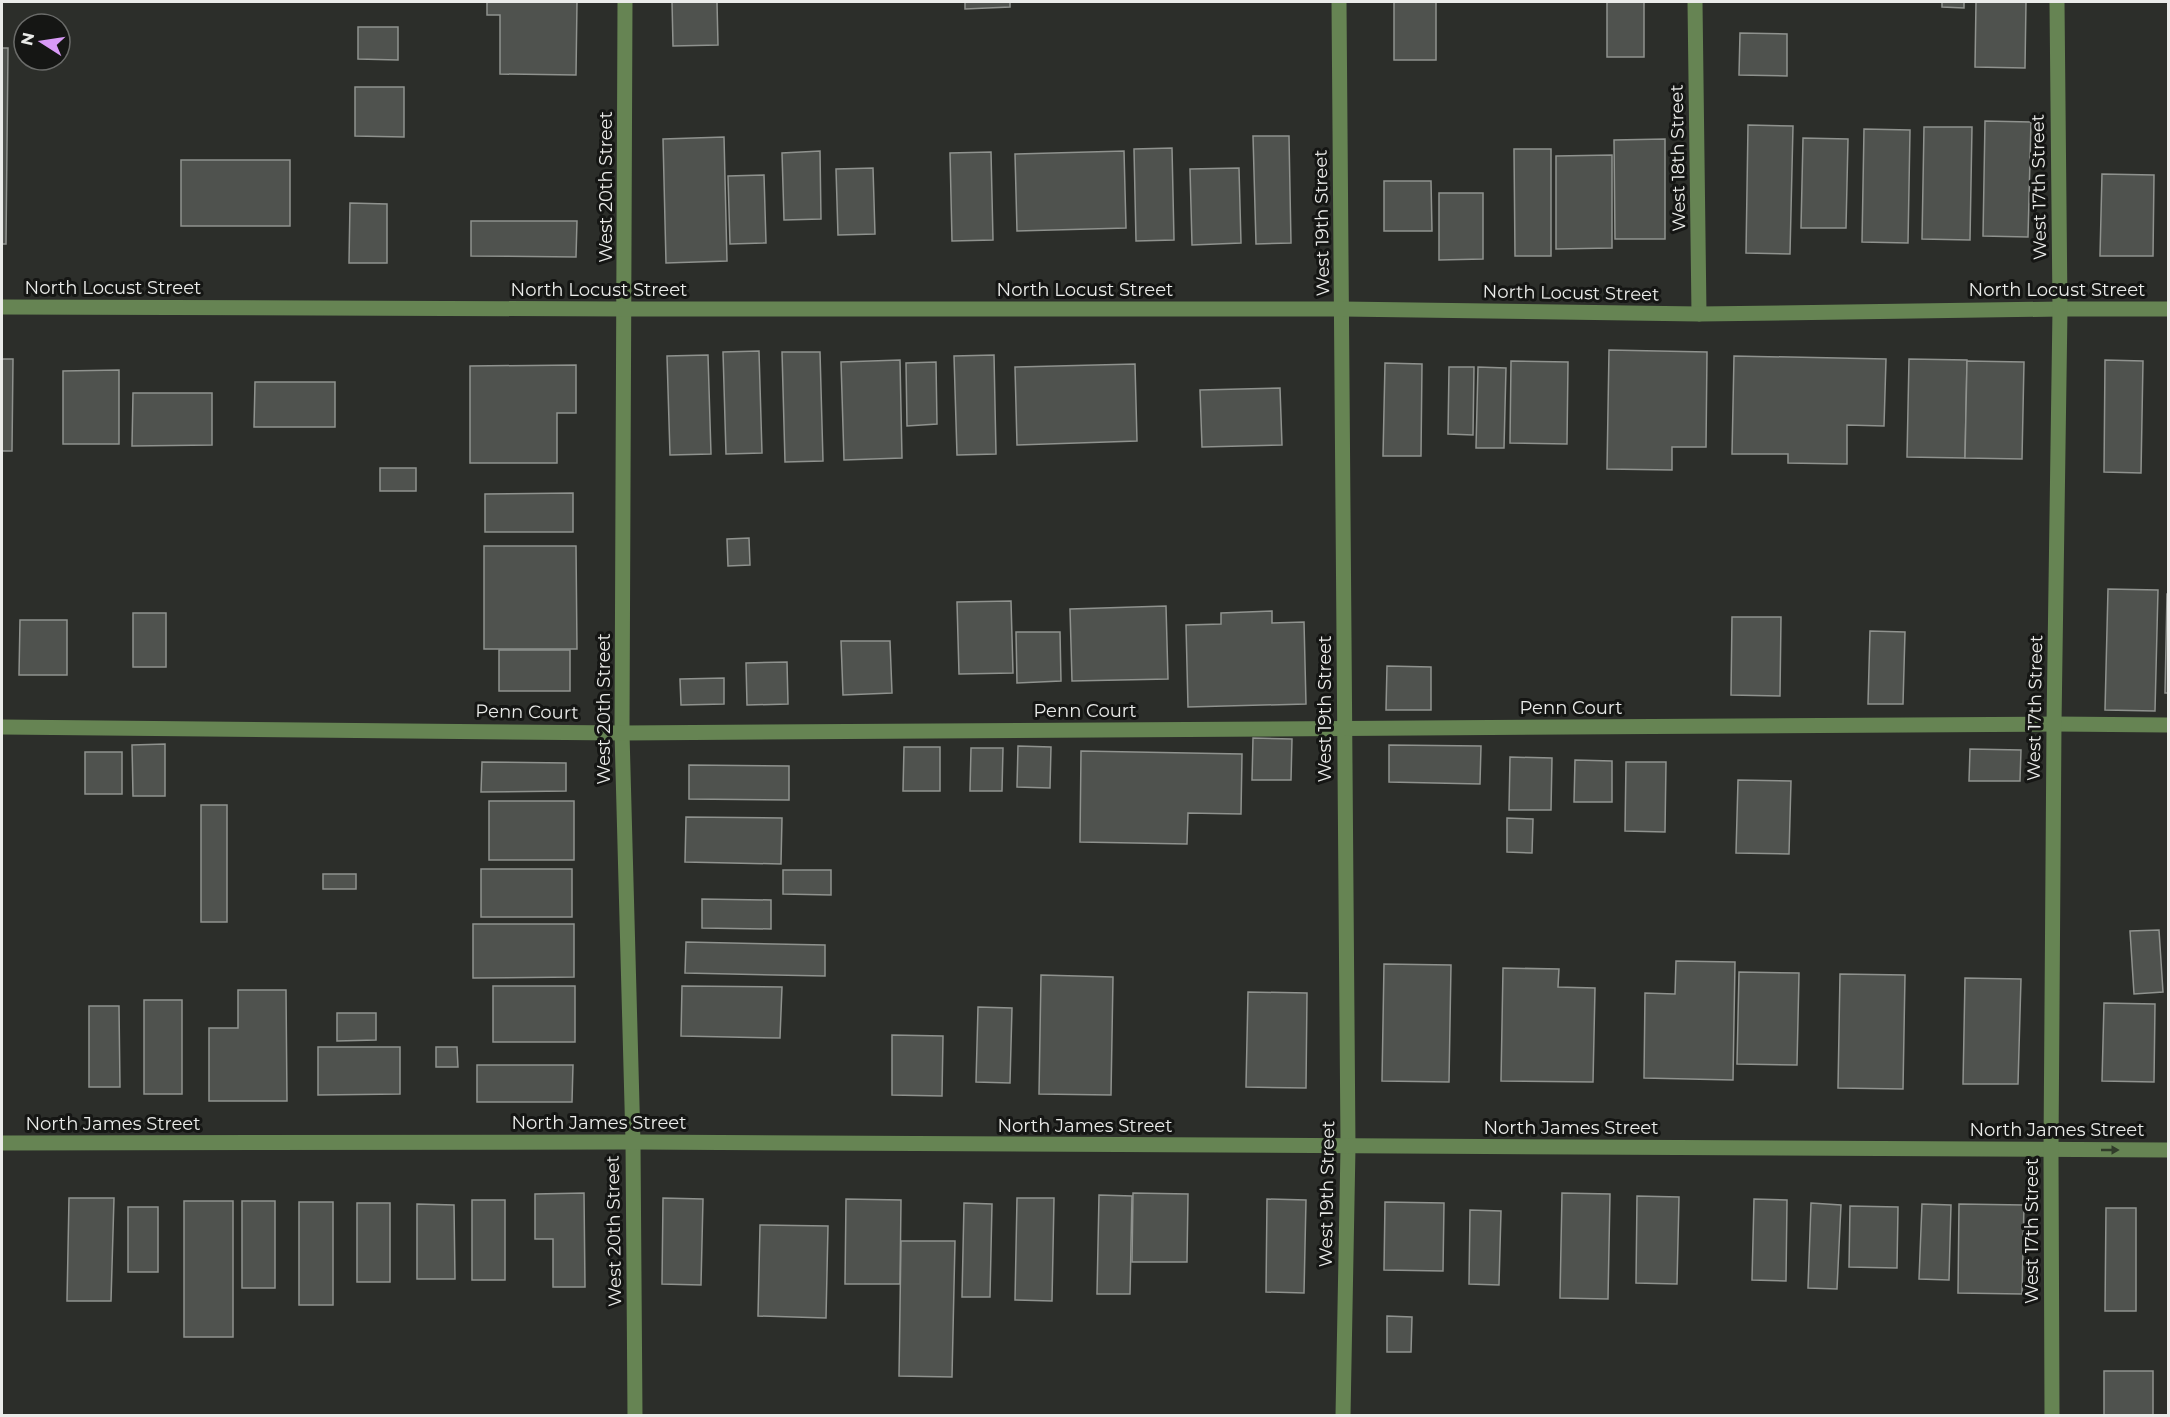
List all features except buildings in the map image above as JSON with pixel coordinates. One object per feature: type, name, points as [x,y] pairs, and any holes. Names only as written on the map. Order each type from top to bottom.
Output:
[{"type":"street","name":"West 20th Street","points":[[625,2],[622,733],[633,1142],[635,1416]]},
{"type":"street","name":"West 19th Street","points":[[1339,2],[1348,1147],[1343,1416]]},
{"type":"street","name":"West 18th Street","points":[[1695,2],[1699,314]]},
{"type":"street","name":"West 17th Street","points":[[2052,1416],[2054,724],[2060,309],[2057,2]]},
{"type":"street","name":"North Locust Street","points":[[2,307],[1342,309],[1699,314],[2169,309]]},
{"type":"street","name":"Penn Court","points":[[2,727],[622,733],[2169,725]]},
{"type":"street","name":"North James Street","points":[[2,1143],[633,1142],[2169,1150]]}]
